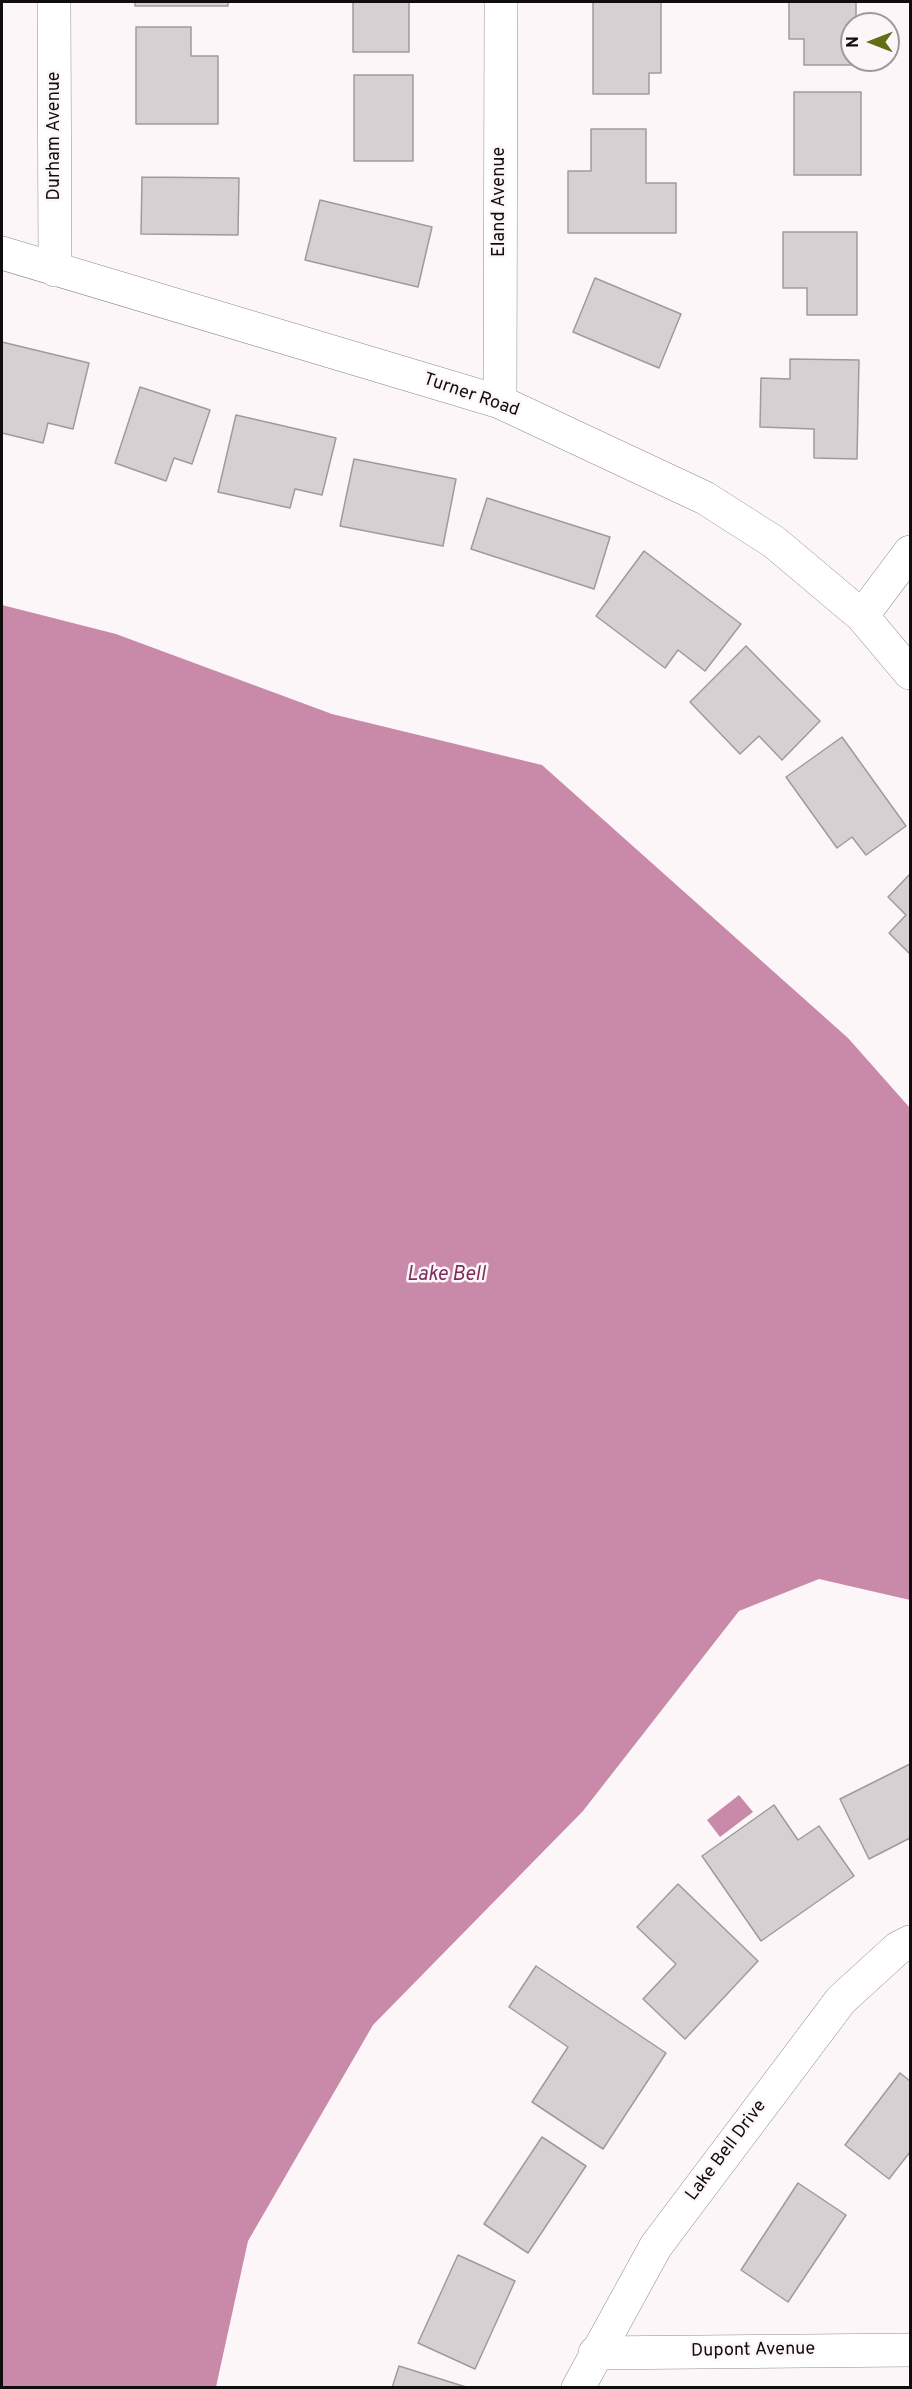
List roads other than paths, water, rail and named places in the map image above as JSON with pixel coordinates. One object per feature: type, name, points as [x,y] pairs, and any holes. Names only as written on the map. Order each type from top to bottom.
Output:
[{"type":"street","name":"Durham Avenue","points":[[54,2],[55,270]]},
{"type":"street","name":"Eland Avenue","points":[[500,402],[501,2]]},
{"type":"street","name":"Turner Road","points":[[2,253],[500,402],[705,498],[774,542],[862,616],[910,673]]},
{"type":"street","points":[[862,616],[910,552]]},
{"type":"street","name":"Lake Bell Drive","points":[[578,2388],[656,2246],[841,2000],[898,1948],[910,1942]]},
{"type":"street","name":"Dupont Avenue","points":[[596,2353],[910,2350]]},
{"type":"water","name":"Lake Bell","points":[[2,605],[116,634],[332,714],[542,765],[848,1038],[910,1108],[910,1600],[819,1579],[739,1611],[583,1811],[373,2025],[248,2241],[216,2387],[2,2387]]},
{"type":"water","points":[[739,1795],[753,1812],[720,1837],[707,1820]]}]
